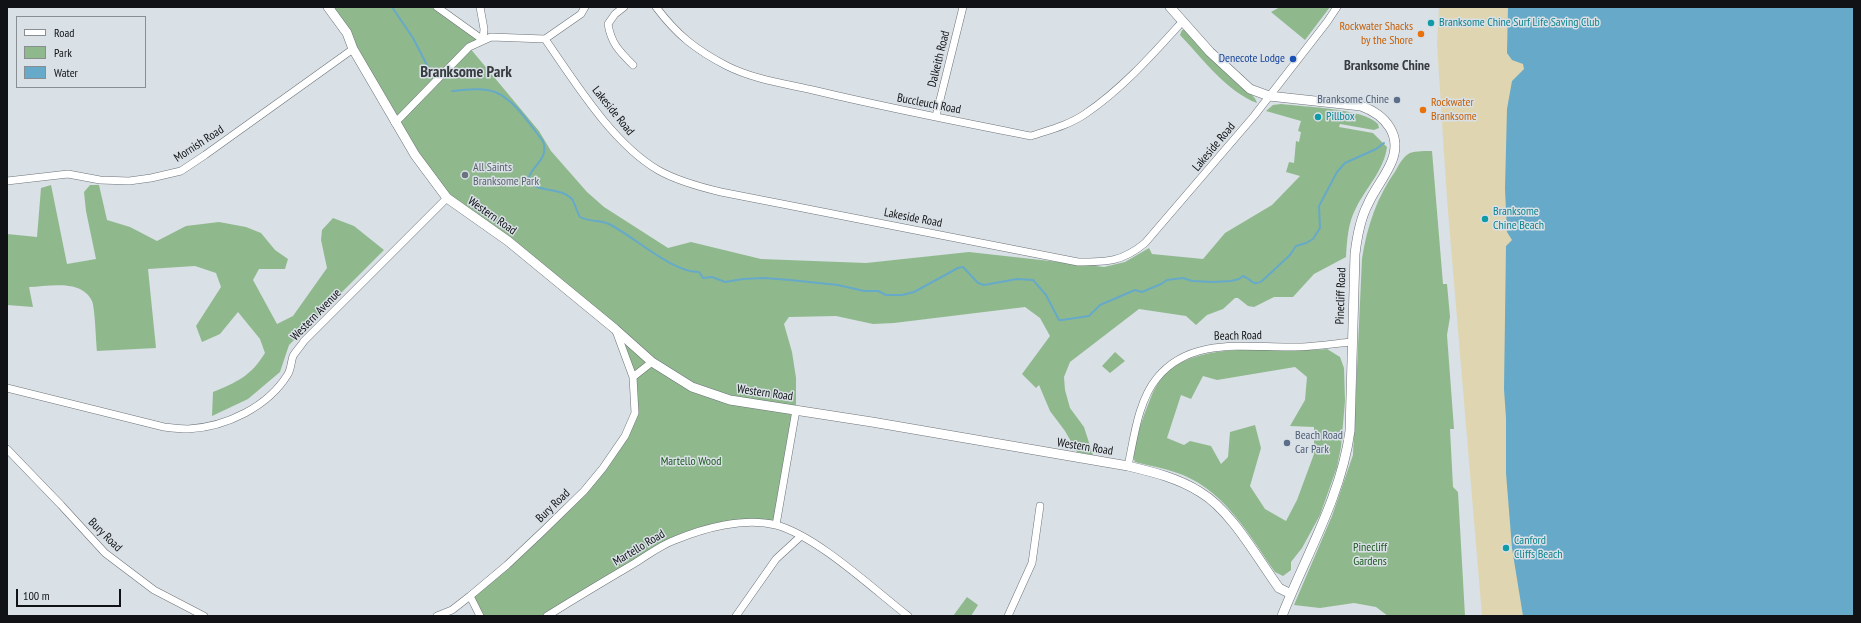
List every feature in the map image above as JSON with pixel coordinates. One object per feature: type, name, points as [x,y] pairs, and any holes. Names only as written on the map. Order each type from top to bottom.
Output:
[{"type":"street","name":"Western Road","points":[[328,7],[347,33],[395,123],[424,169],[447,198],[456,206],[508,241],[616,329],[652,362],[692,387],[730,400],[1128,466],[1161,474],[1201,492],[1225,512],[1279,588],[1291,594]]},
{"type":"street","points":[[437,7],[483,40]]},
{"type":"street","points":[[480,7],[484,29],[483,40]]},
{"type":"street","points":[[395,123],[469,47],[491,37],[545,39],[581,14],[585,7]]},
{"type":"street","points":[[624,7],[615,14],[608,24],[610,36],[620,51],[633,65]]},
{"type":"street","name":"Buccleuch Road","points":[[656,7],[682,38],[704,53],[729,66],[757,77],[845,98],[1031,136],[1055,128],[1084,115],[1127,79],[1182,22]]},
{"type":"street","name":"Dalkeith Road","points":[[936,116],[963,7]]},
{"type":"street","name":"Pinecliff Road","points":[[1170,7],[1210,52],[1244,84],[1257,93],[1269,96],[1361,106],[1371,110],[1385,120],[1393,134],[1394,144],[1391,163],[1368,204],[1358,235],[1353,278],[1350,424],[1347,452],[1327,513],[1291,594]]},
{"type":"street","name":"Lakeside Road","points":[[545,39],[613,131],[632,152],[658,170],[694,185],[721,192],[1078,262],[1104,262],[1122,258],[1145,243],[1235,139],[1328,22],[1337,7]]},
{"type":"street","name":"Mornish Road","points":[[7,181],[68,174],[100,180],[129,181],[151,178],[181,171],[205,156],[354,48]]},
{"type":"street","name":"Western Avenue","points":[[7,388],[164,427],[188,429],[218,423],[241,415],[263,401],[275,389],[288,373],[294,355],[304,341],[447,198]]},
{"type":"street","name":"Bury Road","points":[[437,616],[452,610],[470,596],[507,565],[542,532],[584,491],[603,468],[625,436],[635,413],[634,377],[616,329]]},
{"type":"street","name":"Beach Road","points":[[1128,466],[1135,432],[1145,400],[1157,378],[1171,364],[1186,355],[1208,348],[1223,346],[1307,347],[1351,342]]},
{"type":"street","points":[[634,377],[652,362]]},
{"type":"street","points":[[776,525],[796,410]]},
{"type":"street","name":"Bury Road","points":[[7,449],[105,553],[154,590],[204,616]]},
{"type":"street","points":[[1008,616],[1032,563],[1040,506]]},
{"type":"street","name":"Martello Road","points":[[547,616],[674,540],[708,530],[754,522],[776,525],[800,536],[837,559],[908,616]]},
{"type":"street","points":[[736,616],[776,559],[800,536]]},
{"type":"street","points":[[1282,616],[1291,594]]},
{"type":"street","points":[[470,596],[480,616]]},
{"type":"green space","name":"Martello Wood","points":[[328,7],[437,7],[483,40],[469,47],[539,131],[551,151],[587,192],[604,207],[668,248],[691,242],[761,259],[866,263],[969,252],[1104,267],[1125,262],[1149,248],[1152,254],[1203,259],[1225,233],[1272,205],[1300,176],[1286,172],[1289,162],[1294,163],[1296,141],[1299,142],[1301,132],[1298,131],[1301,121],[1266,111],[1273,105],[1281,104],[1318,107],[1347,111],[1371,119],[1378,124],[1379,128],[1374,130],[1340,124],[1339,127],[1373,133],[1387,147],[1379,171],[1353,214],[1348,232],[1346,257],[1314,274],[1293,297],[1274,297],[1254,307],[1248,306],[1238,298],[1235,298],[1223,309],[1207,315],[1196,325],[1186,316],[1139,309],[1070,362],[1064,377],[1065,390],[1070,408],[1084,427],[1093,455],[1077,452],[1065,431],[1050,411],[1039,385],[1036,388],[1022,374],[1050,336],[1040,318],[1025,307],[894,323],[873,324],[836,316],[789,317],[784,324],[792,352],[796,378],[796,410],[776,525],[736,524],[674,540],[545,616],[480,616],[470,596],[603,468],[635,413],[633,377],[615,329],[447,198]]},
{"type":"green space","points":[[1280,7],[1330,7],[1305,40],[1271,12]]},
{"type":"green space","points":[[1182,30],[1185,30],[1240,86],[1253,95],[1257,103],[1246,98],[1225,83],[1180,35]]},
{"type":"green space","name":"Pinecliff Gardens","points":[[1432,151],[1443,284],[1447,284],[1450,317],[1447,335],[1454,429],[1450,429],[1453,487],[1458,492],[1465,616],[1388,616],[1376,607],[1354,603],[1320,608],[1294,605],[1332,516],[1353,455],[1362,259],[1370,223],[1383,191],[1404,158],[1412,152]]},
{"type":"green space","points":[[51,185],[67,264],[96,259],[86,211],[84,192],[90,185],[99,185],[107,220],[130,227],[157,241],[186,226],[219,222],[246,227],[261,233],[275,250],[288,259],[285,269],[259,269],[253,280],[277,324],[293,316],[327,268],[321,240],[322,230],[333,218],[354,226],[384,250],[289,345],[280,372],[248,399],[212,416],[213,392],[229,385],[249,373],[265,353],[260,339],[238,312],[220,334],[202,342],[196,326],[221,287],[216,273],[195,266],[148,269],[156,348],[97,351],[95,318],[92,301],[81,289],[64,285],[29,287],[33,307],[7,305],[7,234],[37,237],[41,188]]},
{"type":"green space","points":[[1327,349],[1340,357],[1344,368],[1345,401],[1341,447],[1337,467],[1320,515],[1302,548],[1291,562],[1291,570],[1283,576],[1275,572],[1235,516],[1212,493],[1183,475],[1135,462],[1134,451],[1138,432],[1153,392],[1161,379],[1175,366],[1194,357],[1215,352],[1238,350]],"holes":[[[1295,367],[1307,377],[1305,400],[1290,426],[1314,427],[1314,454],[1297,500],[1286,521],[1265,509],[1250,486],[1261,448],[1255,425],[1230,432],[1228,457],[1221,464],[1211,446],[1190,441],[1184,445],[1167,438],[1181,395],[1191,399],[1203,376],[1217,380]]]},
{"type":"green space","points":[[1115,352],[1125,361],[1110,373],[1102,366]]},
{"type":"green space","points":[[967,597],[978,605],[971,616],[953,616]]},
{"type":"sand","name":"Branksome Chine Beach","points":[[1439,7],[1521,7],[1528,63],[1543,616],[1482,616],[1447,199],[1437,44]]},
{"type":"water","points":[[1508,7],[1854,7],[1854,616],[1523,616],[1512,548],[1506,473],[1506,418],[1504,389],[1506,246],[1512,240],[1507,232],[1505,189],[1507,109],[1512,81],[1524,69],[1523,64],[1512,60],[1507,53]]},
{"type":"waterway","points":[[392,7],[413,38],[430,71]]},
{"type":"waterway","points":[[452,91],[479,89],[490,90],[502,96],[516,107],[543,141],[544,154],[529,176],[528,181],[533,185],[567,195],[572,199],[580,217],[587,220],[609,224],[665,260],[688,270],[699,272],[703,278],[712,277],[725,282],[764,278],[790,280],[838,285],[864,291],[878,291],[886,295],[902,295],[914,292],[958,268],[963,267],[978,283],[984,285],[1017,279],[1033,280],[1046,295],[1059,320],[1089,316],[1100,305],[1135,290],[1142,292],[1167,280],[1183,278],[1192,281],[1213,282],[1231,281],[1239,279],[1243,276],[1254,283],[1259,283],[1290,255],[1296,246],[1313,239],[1320,228],[1319,206],[1337,172],[1345,163],[1376,149],[1384,143]]},
{"type":"place","name":"Branksome Chine Surf Life Saving Club","points":[[1431,23]]},
{"type":"place","name":"Rockwater Shacks by the Shore","points":[[1421,34]]},
{"type":"place","name":"Denecote Lodge","points":[[1293,59]]},
{"type":"place","name":"Branksome Chine","points":[[1397,100]]},
{"type":"place","name":"Rockwater Branksome","points":[[1423,110]]},
{"type":"place","name":"Pillbox","points":[[1318,117]]},
{"type":"place","name":"All Saints Branksome Park","points":[[465,175]]},
{"type":"place","name":"Branksome Chine Beach","points":[[1485,219]]},
{"type":"place","name":"Beach Road Car Park","points":[[1287,443]]},
{"type":"place","name":"Canford Cliffs Beach","points":[[1506,548]]},
{"type":"district","name":"Branksome Chine","points":[[1387,66]]},
{"type":"district","name":"Branksome Park","points":[[466,72]]}]
